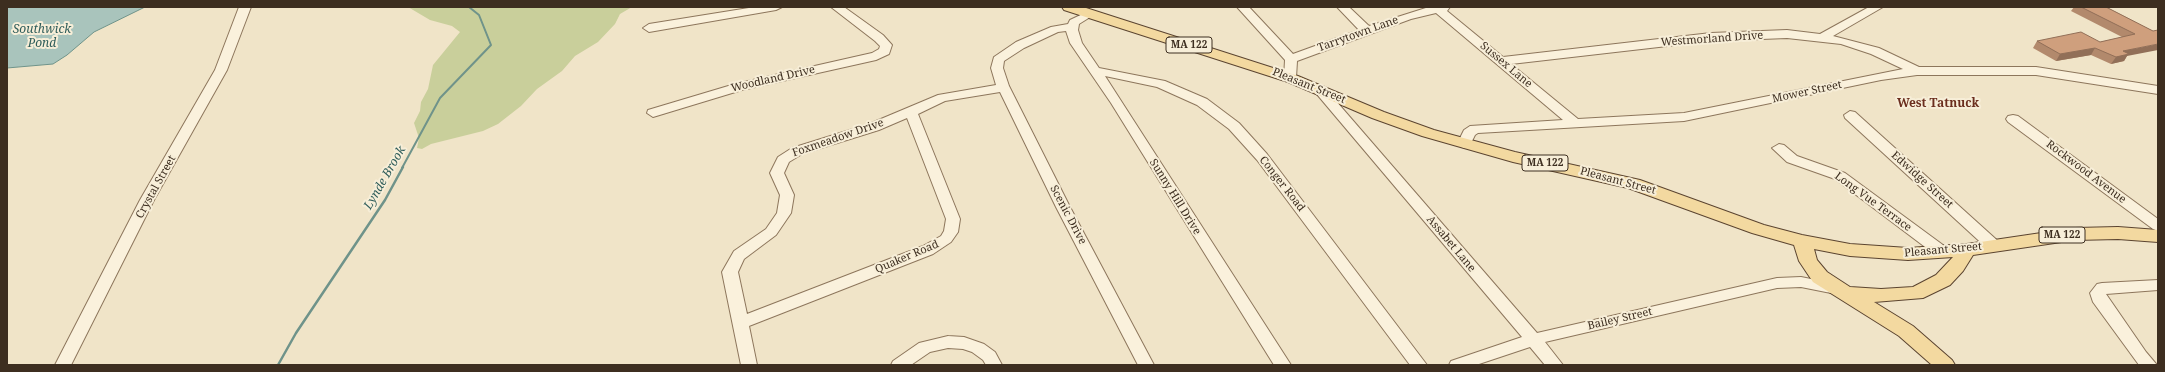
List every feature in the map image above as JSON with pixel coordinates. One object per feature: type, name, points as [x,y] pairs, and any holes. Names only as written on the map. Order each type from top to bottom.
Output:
[{"type":"main road","name":"Pleasant Street","points":[[1069,7],[1290,78],[1319,89],[1349,112],[1512,157],[1595,174],[1634,184],[1752,227],[1802,241],[1865,252],[1934,253],[1967,250],[2075,234],[2118,233],[2158,236]]},
{"type":"main road","points":[[1802,241],[1808,261],[1820,277],[1906,331],[1945,365]]},
{"type":"main road","points":[[1840,290],[1859,295],[1910,295],[1943,280],[1956,267],[1967,250]]},
{"type":"main road","points":[[1934,253],[1943,274],[1943,280]]},
{"type":"main road","points":[[1906,331],[1899,312],[1902,305],[1910,295]]},
{"type":"street","name":"Crystal Street","points":[[63,365],[96,305],[147,200],[221,70],[234,40],[245,7]]},
{"type":"street","points":[[650,28],[776,7]]},
{"type":"street","name":"Woodland Drive","points":[[652,113],[739,87],[876,56],[886,49],[884,42],[837,7]]},
{"type":"street","points":[[1243,7],[1291,59],[1290,78]]},
{"type":"street","points":[[1343,7],[1367,31]]},
{"type":"street","name":"Tarrytown Lane","points":[[1291,59],[1408,16],[1436,8],[1450,7]]},
{"type":"street","points":[[1822,37],[1877,7]]},
{"type":"street","name":"Sussex Lane","points":[[1436,8],[1576,124]]},
{"type":"street","points":[[1072,27],[1074,22],[1089,14]]},
{"type":"street","name":"Scenic Drive","points":[[1072,27],[1055,29],[1026,43],[1001,57],[997,62],[997,68],[1003,88],[1063,207],[1146,365]]},
{"type":"street","name":"Sunny Hill Drive","points":[[1072,27],[1076,43],[1283,365]]},
{"type":"street","name":"Westmorland Drive","points":[[1500,61],[1717,36],[1781,34],[1822,37],[1869,49],[1917,71]]},
{"type":"street","name":"Conger Road","points":[[1095,71],[1122,75],[1160,84],[1202,102],[1234,126],[1262,158],[1419,365]]},
{"type":"street","name":"Mower Street","points":[[1464,144],[1469,133],[1475,129],[1576,124],[1695,115],[1890,74],[1917,71],[2036,72],[2158,90]]},
{"type":"street","name":"Foxmeadow Drive","points":[[749,365],[730,276],[731,268],[739,255],[771,232],[781,219],[786,207],[787,195],[778,173],[783,160],[801,149],[847,136],[911,112],[942,98],[1003,88]]},
{"type":"street","name":"Quaker Road","points":[[740,323],[928,250],[946,239],[951,232],[952,219],[927,158],[911,112]]},
{"type":"street","name":"Assabet Lane","points":[[1349,112],[1555,365]]},
{"type":"street","name":"Edwidge Street","points":[[1850,115],[1994,246]]},
{"type":"street","name":"Rockwood Avenue","points":[[2013,118],[2158,226]]},
{"type":"street","name":"Long Vue Terrace","points":[[1779,148],[1792,159],[1827,170],[1840,176],[1934,253]]},
{"type":"street","name":"Bailey Street","points":[[1785,282],[1805,271],[1808,267],[1808,261]]},
{"type":"street","name":"Bailey Street","points":[[1457,365],[1534,339],[1785,282],[1808,283],[1840,290]]},
{"type":"street","points":[[2149,365],[2140,356],[2099,298],[2098,292],[2106,288],[2158,285]]},
{"type":"street","points":[[899,365],[925,347],[948,342],[964,343],[978,348],[989,356],[994,365]]},
{"type":"green space","points":[[408,7],[632,7],[620,14],[615,24],[598,42],[575,56],[562,71],[537,89],[521,106],[498,124],[483,131],[431,144],[422,149],[417,148],[419,138],[414,123],[420,111],[421,102],[428,89],[433,65],[460,32],[452,26],[430,20]]},
{"type":"water","name":"Southwick Pond","points":[[7,7],[145,7],[94,32],[67,55],[53,64],[7,68]]},
{"type":"building","points":[[2081,7],[2106,7],[2153,31],[2158,30],[2158,44],[2123,51],[2129,54],[2116,57],[2095,48],[2060,54],[2037,41],[2081,32],[2100,42],[2135,34]]},
{"type":"waterway","name":"Lynde Brook","points":[[402,168],[440,98],[491,45],[479,15],[469,7]]},
{"type":"waterway","name":"Lynde Brook","points":[[278,365],[296,333],[385,200],[403,167]]},
{"type":"district","name":"West Tatnuck","points":[[1938,104]]}]
